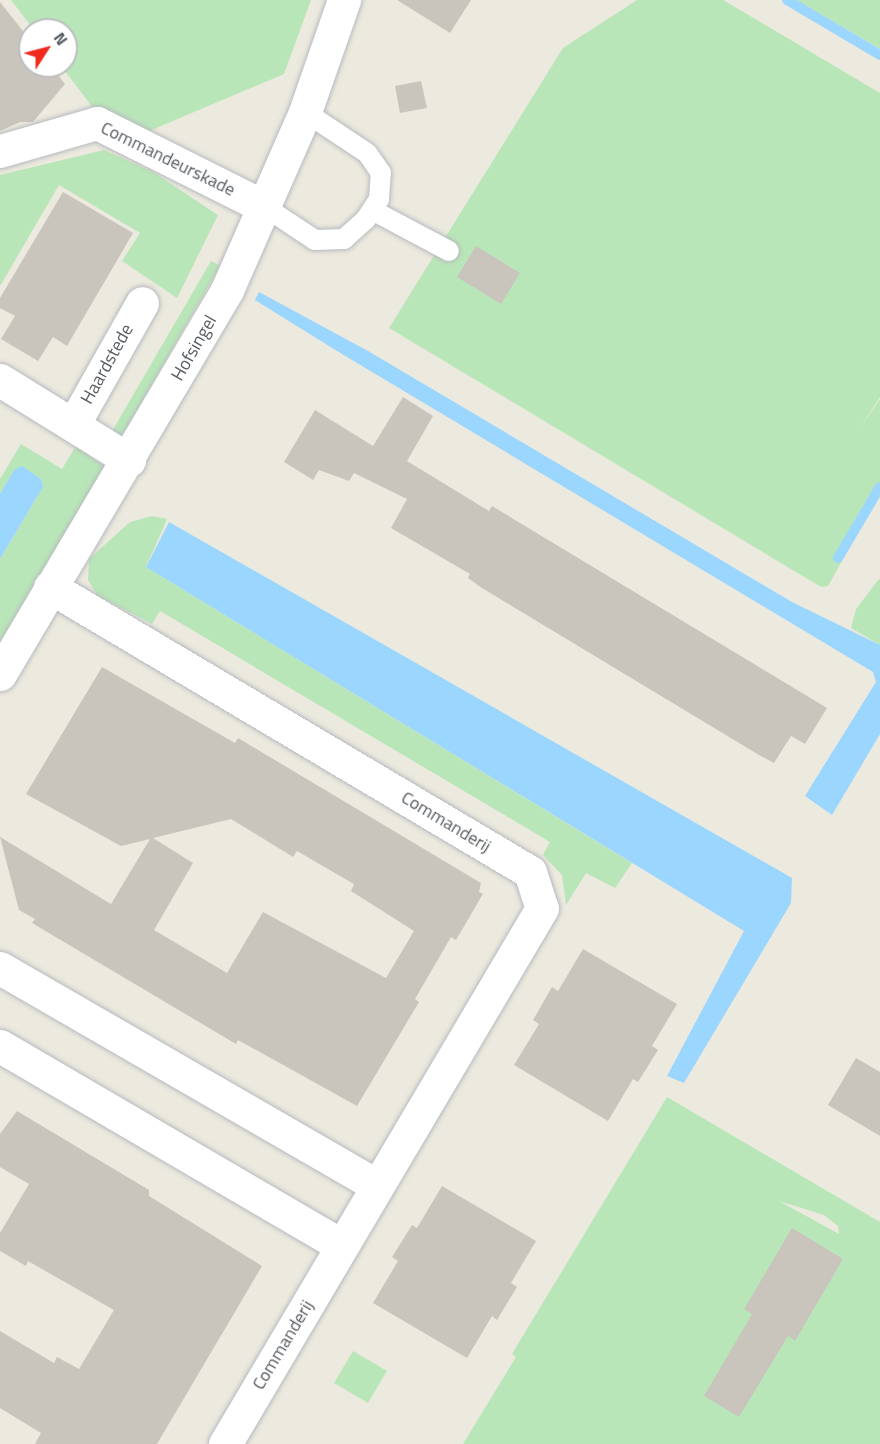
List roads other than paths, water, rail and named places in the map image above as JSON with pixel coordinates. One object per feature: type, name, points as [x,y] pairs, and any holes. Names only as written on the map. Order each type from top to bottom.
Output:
[{"type":"street","name":"Hofsingel","points":[[0,674],[129,460],[227,290],[266,207],[305,112],[344,0]]},
{"type":"street","name":"Commandeurskade","points":[[0,151],[97,123],[266,207]]},
{"type":"street","name":"Haardstede","points":[[73,425],[142,303]]},
{"type":"street","name":"Haardstede","points":[[0,380],[129,460]]},
{"type":"street","name":"Commanderij","points":[[50,588],[530,872],[542,908],[225,1444]]},
{"type":"street","points":[[0,968],[377,1186]]},
{"type":"street","points":[[0,1046],[342,1246]]},
{"type":"lane","points":[[266,207],[315,240],[344,238],[372,210],[379,199],[381,173],[367,153],[305,112]]},
{"type":"lane","points":[[372,210],[449,251]]},
{"type":"water","points":[[259,292],[368,351],[792,602],[880,645],[880,734],[832,815],[805,796],[876,682],[873,672],[337,351],[255,300]]},
{"type":"water","points":[[22,466],[41,479],[43,487],[0,559],[0,494],[14,470]]},
{"type":"water","points":[[169,522],[792,878],[791,903],[684,1083],[667,1076],[744,931],[146,567]]},
{"type":"waterway","points":[[787,0],[880,55]]},
{"type":"waterway","points":[[838,558],[880,487]]}]
